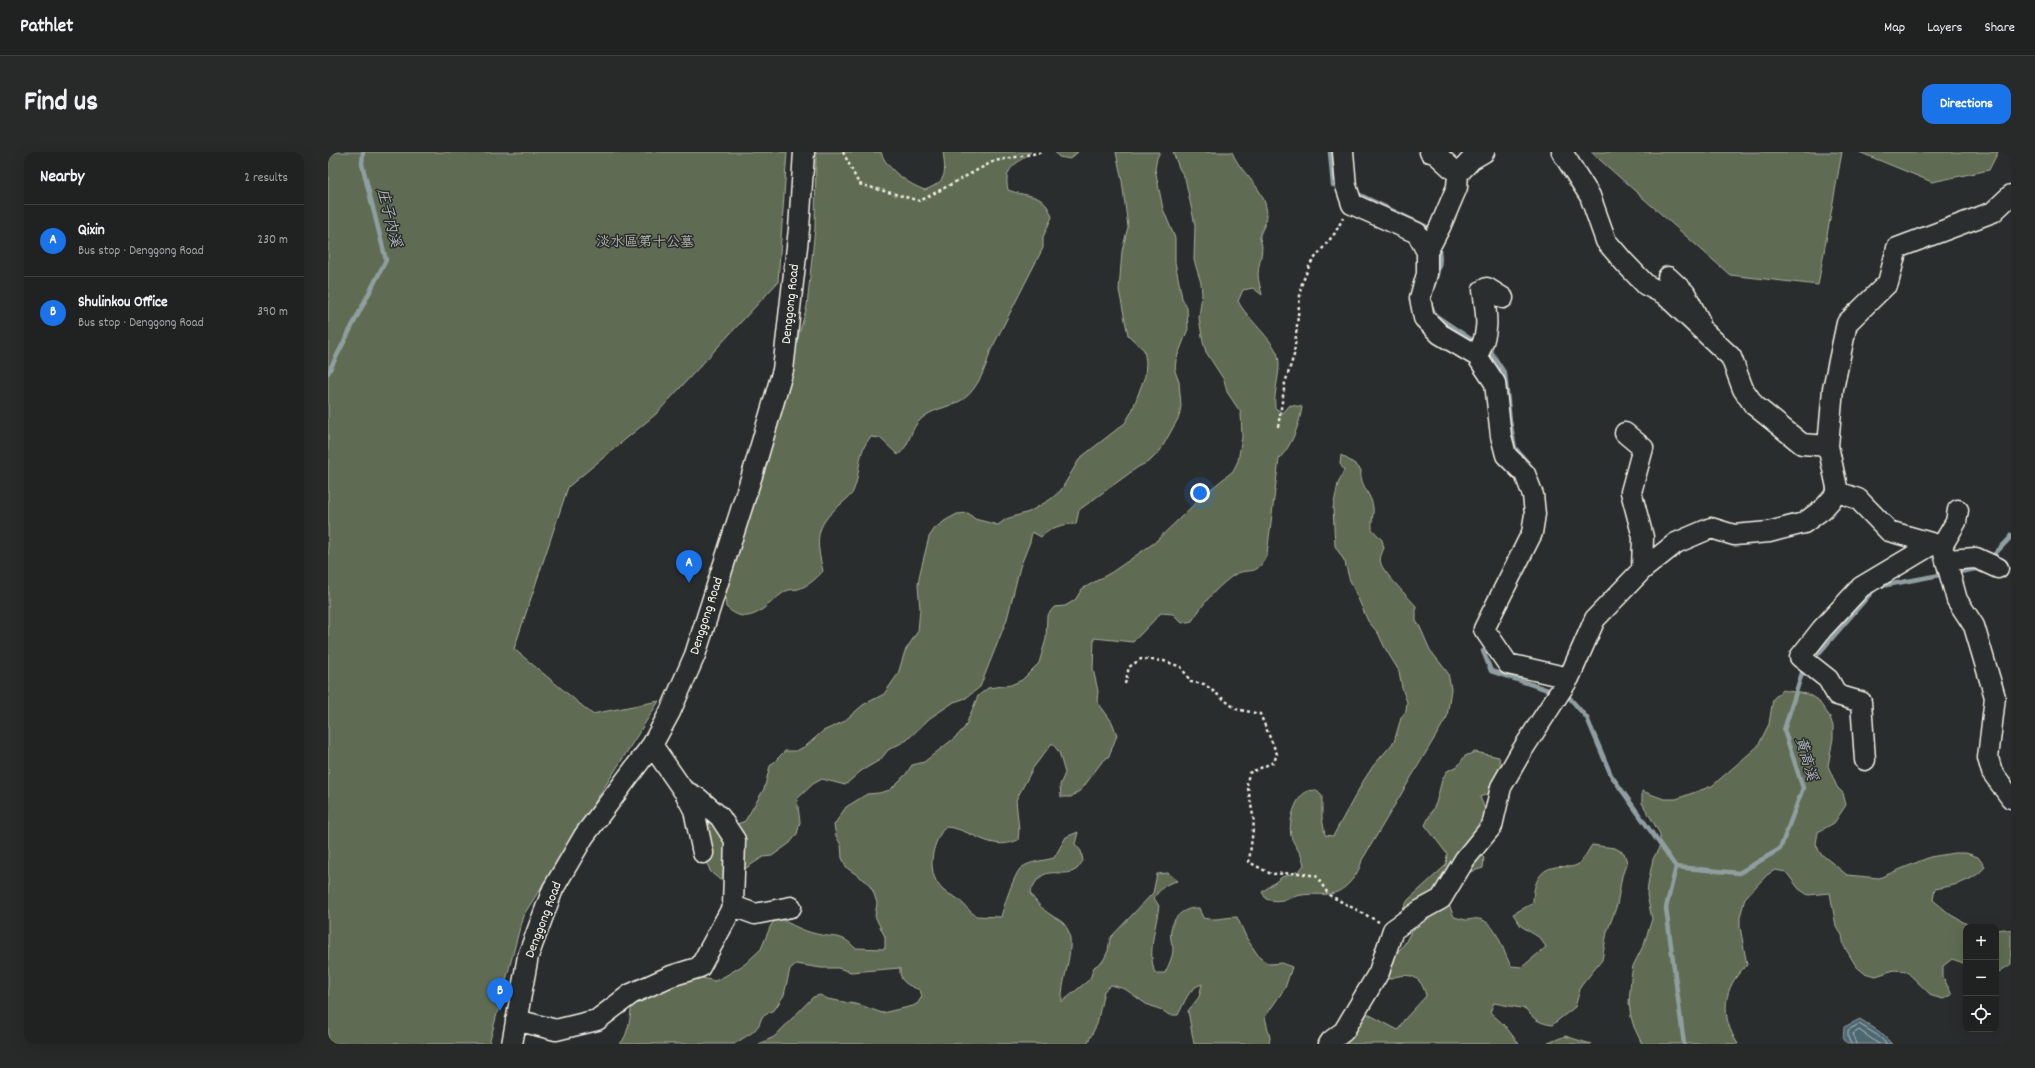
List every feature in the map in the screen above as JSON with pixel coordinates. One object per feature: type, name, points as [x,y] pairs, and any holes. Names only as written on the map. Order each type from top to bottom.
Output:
[{"type":"street","name":"Denggong Road","points":[[512,1044],[528,956],[553,889],[584,836],[652,745],[670,712],[694,655],[754,469],[783,370],[799,229],[804,152]]},
{"type":"street","points":[[1343,152],[1346,186],[1352,204],[1417,233],[1427,252],[1428,274],[1420,298],[1424,318],[1440,334],[1477,356],[1496,383],[1501,436],[1506,455],[1525,474],[1533,496],[1535,514],[1532,533],[1484,629],[1508,664],[1569,678]]},
{"type":"street","points":[[1430,152],[1435,153],[1458,174]]},
{"type":"street","points":[[1427,252],[1458,188],[1458,174],[1472,159],[1484,152]]},
{"type":"street","points":[[1562,152],[1590,196],[1606,242],[1646,285],[1664,294],[1731,357],[1743,390],[1754,405],[1802,444],[1828,446]]},
{"type":"street","points":[[1838,492],[1828,446],[1833,389],[1847,323],[1888,283],[1897,248],[1993,212],[2011,195]]},
{"type":"street","points":[[1668,278],[1685,293],[1707,335]]},
{"type":"street","points":[[1477,356],[1485,340],[1486,314],[1483,290],[1487,288],[1503,298]]},
{"type":"street","points":[[1625,432],[1643,448],[1631,492],[1643,537],[1642,570]]},
{"type":"street","points":[[1329,1044],[1331,1040],[1344,1031],[1379,972],[1394,930],[1421,910],[1441,899],[1465,859],[1492,826],[1501,787],[1521,752],[1569,678],[1595,619],[1642,570],[1676,543],[1711,528],[1734,535],[1769,532],[1804,523],[1823,509],[1838,492]]},
{"type":"street","points":[[1838,492],[1858,498],[1888,531],[1940,550],[1976,558],[1998,568]]},
{"type":"street","points":[[1865,760],[1861,702],[1837,695],[1828,678],[1800,657],[1822,629],[1861,587],[1940,550],[1956,522],[1958,510]]},
{"type":"street","points":[[1940,550],[1957,600],[1974,626],[1995,696],[1988,758],[1992,772],[2011,798]]},
{"type":"street","points":[[652,745],[683,790],[694,810],[703,853]]},
{"type":"street","points":[[516,1020],[556,1030],[597,1020],[631,994],[671,976],[700,966],[733,906],[735,840],[720,817],[698,798],[683,790]]},
{"type":"street","points":[[733,906],[755,914],[791,907]]},
{"type":"path","points":[[843,152],[859,184],[920,201],[994,161],[1042,152]]},
{"type":"path","points":[[1278,427],[1285,383],[1294,355],[1301,286],[1310,264],[1335,233],[1352,204]]},
{"type":"path","points":[[1125,684],[1129,667],[1141,658],[1164,661],[1181,667],[1191,682],[1204,684],[1236,709],[1260,714],[1277,754],[1274,762],[1249,774],[1246,783],[1254,821],[1249,862],[1271,874],[1298,873],[1316,876],[1329,895],[1394,930]]},
{"type":"green space","name":"淡水區第十公墓","points":[[328,152],[787,152],[778,282],[656,414],[568,487],[514,649],[592,714],[659,701],[523,916],[489,1044],[328,1044]]},
{"type":"green space","points":[[816,152],[881,152],[888,164],[899,176],[925,190],[938,183],[943,176],[945,166],[943,152],[1031,152],[1009,171],[1007,176],[1008,190],[1035,197],[1045,203],[1052,217],[1043,237],[1043,248],[990,352],[980,380],[971,392],[960,401],[930,413],[921,419],[914,428],[905,447],[898,455],[880,438],[871,437],[863,448],[852,494],[825,520],[821,527],[818,542],[823,571],[805,586],[786,591],[758,612],[743,616],[726,607],[725,595],[807,306],[815,228]]},
{"type":"green space","points":[[1055,152],[1078,152],[1070,159],[1059,157]]},
{"type":"green space","points":[[1116,152],[1160,152],[1155,169],[1163,209],[1175,238],[1175,262],[1182,298],[1187,308],[1188,329],[1176,360],[1175,371],[1179,382],[1181,406],[1179,417],[1160,451],[1150,461],[1138,467],[1079,510],[1076,524],[1057,527],[1041,537],[1032,532],[1030,542],[1020,567],[1007,619],[980,687],[966,698],[954,702],[930,718],[907,740],[888,750],[880,760],[861,771],[845,785],[822,779],[813,784],[797,799],[800,822],[797,834],[790,843],[772,856],[763,857],[731,878],[720,880],[710,871],[706,857],[706,813],[732,826],[745,821],[764,789],[770,766],[785,751],[796,751],[806,746],[823,731],[843,722],[863,705],[884,694],[898,674],[905,651],[918,631],[920,609],[918,585],[929,537],[935,528],[957,514],[968,513],[975,519],[998,525],[1006,519],[1029,512],[1051,499],[1061,490],[1080,458],[1125,423],[1132,411],[1145,376],[1146,362],[1144,350],[1128,335],[1119,290],[1122,251],[1128,227],[1122,181]]},
{"type":"green space","points":[[1173,152],[1232,152],[1241,168],[1258,189],[1266,205],[1267,218],[1260,235],[1262,251],[1258,274],[1262,295],[1253,288],[1243,290],[1238,301],[1247,315],[1266,336],[1276,350],[1279,368],[1275,395],[1275,408],[1283,413],[1290,405],[1302,407],[1294,435],[1288,448],[1279,459],[1267,554],[1263,562],[1255,570],[1237,573],[1219,587],[1192,621],[1182,623],[1173,614],[1161,613],[1133,642],[1094,638],[1093,669],[1098,691],[1097,701],[1112,722],[1117,735],[1109,756],[1101,763],[1082,789],[1071,797],[1061,797],[1060,785],[1065,773],[1059,752],[1052,743],[1033,768],[1016,800],[1019,830],[1018,840],[998,844],[989,842],[955,828],[945,827],[936,842],[932,859],[932,868],[938,884],[944,891],[958,899],[976,916],[1001,917],[1018,871],[1032,863],[1054,858],[1066,837],[1078,832],[1075,844],[1081,851],[1083,861],[1078,868],[1071,872],[1047,874],[1041,877],[1035,883],[1030,893],[1045,910],[1063,923],[1068,931],[1070,950],[1062,993],[1062,1002],[1090,979],[1094,967],[1103,961],[1108,951],[1110,938],[1153,893],[1157,874],[1168,873],[1178,881],[1164,886],[1154,898],[1159,906],[1152,948],[1155,973],[1165,973],[1169,964],[1173,949],[1171,940],[1172,927],[1177,916],[1181,913],[1193,908],[1199,908],[1203,918],[1207,919],[1237,917],[1247,939],[1260,958],[1269,964],[1282,963],[1292,967],[1285,988],[1265,1017],[1270,1038],[1269,1044],[1194,1044],[1188,1011],[1199,997],[1202,984],[1190,992],[1178,1015],[1169,1015],[1162,1010],[1146,1004],[1125,989],[1111,985],[1104,991],[1097,1024],[1087,1044],[759,1044],[774,1037],[813,997],[820,995],[828,999],[860,1005],[882,1013],[913,1006],[918,1003],[922,996],[920,990],[908,985],[902,980],[900,968],[851,972],[838,968],[821,968],[796,964],[790,969],[784,995],[775,1009],[762,1017],[759,1025],[753,1032],[734,1044],[620,1044],[623,1040],[630,1020],[632,1004],[689,975],[715,981],[725,976],[745,964],[761,949],[771,925],[778,917],[805,931],[844,939],[855,948],[885,949],[885,937],[875,916],[877,903],[873,891],[867,882],[847,868],[842,858],[841,845],[836,836],[834,825],[846,807],[867,794],[890,790],[906,774],[912,765],[924,762],[957,736],[965,727],[978,696],[988,688],[1011,685],[1022,680],[1039,663],[1046,639],[1047,616],[1054,607],[1065,606],[1075,600],[1082,589],[1112,572],[1154,543],[1206,493],[1233,471],[1238,461],[1242,437],[1241,413],[1227,392],[1224,380],[1206,352],[1203,342],[1199,318],[1202,294],[1201,283],[1194,260],[1195,225],[1185,178],[1179,168]]},
{"type":"green space","points":[[1591,152],[1842,152],[1818,285],[1730,275]]},
{"type":"green space","points":[[1859,152],[1998,152],[1989,170],[1932,182]]},
{"type":"green space","points":[[1341,455],[1361,470],[1363,485],[1370,497],[1373,507],[1372,529],[1382,540],[1384,548],[1380,562],[1391,579],[1416,606],[1416,621],[1430,650],[1448,673],[1451,689],[1447,717],[1362,860],[1356,875],[1350,882],[1344,888],[1333,893],[1309,894],[1276,901],[1266,899],[1262,892],[1282,877],[1299,871],[1304,865],[1302,857],[1292,840],[1290,831],[1292,817],[1299,798],[1311,790],[1317,791],[1322,796],[1322,818],[1325,835],[1333,836],[1373,766],[1394,742],[1401,718],[1406,711],[1407,702],[1402,688],[1399,671],[1378,633],[1368,621],[1349,578],[1345,562],[1335,546],[1333,508],[1338,484],[1344,470],[1340,464]]},
{"type":"green space","points":[[1782,690],[1807,694],[1817,699],[1830,717],[1833,726],[1833,738],[1828,766],[1837,787],[1843,793],[1846,805],[1834,823],[1818,832],[1816,844],[1820,853],[1847,875],[1879,878],[1930,857],[1954,853],[1966,853],[1978,857],[1985,867],[1968,880],[1955,885],[1935,889],[1933,900],[1951,915],[1967,924],[1963,924],[1963,963],[1952,959],[1943,966],[1943,977],[1952,995],[1943,999],[1932,996],[1906,971],[1894,970],[1876,976],[1864,973],[1856,966],[1844,946],[1842,935],[1836,926],[1830,893],[1808,895],[1799,889],[1786,872],[1775,870],[1767,875],[1745,898],[1740,917],[1740,927],[1747,965],[1733,983],[1728,993],[1726,1003],[1728,1023],[1738,1044],[1642,1044],[1631,1017],[1629,1003],[1631,978],[1633,966],[1644,944],[1652,919],[1647,895],[1648,884],[1653,859],[1660,846],[1660,834],[1642,803],[1642,791],[1664,799],[1676,799],[1712,786],[1758,746],[1769,724],[1773,699]]},
{"type":"green space","points":[[1475,752],[1499,757],[1501,769],[1490,793],[1480,797],[1487,814],[1477,851],[1484,858],[1483,868],[1464,874],[1446,897],[1454,917],[1466,920],[1477,919],[1485,921],[1495,931],[1511,966],[1522,967],[1546,947],[1540,938],[1521,926],[1513,914],[1533,903],[1535,886],[1540,875],[1544,871],[1550,869],[1577,865],[1592,845],[1615,848],[1624,853],[1627,862],[1622,876],[1617,905],[1607,932],[1602,960],[1581,986],[1575,1007],[1552,1025],[1537,1020],[1526,1009],[1494,1003],[1490,1012],[1505,1026],[1519,1044],[1347,1044],[1366,1013],[1398,1030],[1403,1021],[1426,996],[1420,982],[1411,976],[1405,975],[1385,980],[1389,963],[1405,943],[1412,930],[1403,909],[1408,900],[1446,865],[1447,854],[1425,825],[1436,803],[1442,780],[1447,771],[1458,766],[1465,756]]},
{"type":"green space","points":[[1999,930],[2011,931],[2011,964],[1999,972],[1999,960]]},
{"type":"green space","points":[[1565,1036],[1591,1044],[1546,1044]]},
{"type":"water","points":[[1860,1019],[1880,1032],[1892,1044],[1849,1044],[1843,1040],[1844,1027]]},
{"type":"waterway","name":"庄子內溪","points":[[328,373],[386,260],[362,164],[363,152]]},
{"type":"waterway","points":[[1330,152],[1333,185]]},
{"type":"waterway","points":[[1358,194],[1427,227],[1430,234]]},
{"type":"waterway","points":[[1434,284],[1440,260],[1437,245]]},
{"type":"waterway","points":[[1430,303],[1435,315],[1478,344]]},
{"type":"waterway","points":[[1486,349],[1491,352],[1505,374],[1510,421],[1515,448],[1528,463]]},
{"type":"waterway","name":"黃高溪","points":[[1990,559],[2011,535]]},
{"type":"waterway","name":"黃高溪","points":[[1954,573],[1981,568]]},
{"type":"waterway","name":"黃高溪","points":[[1813,660],[1876,587],[1945,574]]},
{"type":"waterway","points":[[1483,651],[1491,671],[1554,692]]},
{"type":"waterway","name":"黃高溪","points":[[1676,867],[1739,873],[1780,849],[1803,788],[1784,730],[1802,673],[1807,667]]},
{"type":"waterway","points":[[1563,695],[1568,696],[1587,718],[1611,775],[1676,867]]},
{"type":"waterway","name":"黃高溪","points":[[1676,867],[1666,908],[1684,1044]]},
{"type":"place","name":"Qixin","points":[[689,583]]},
{"type":"place","name":"Shulinkou Office","points":[[500,1011]]}]
